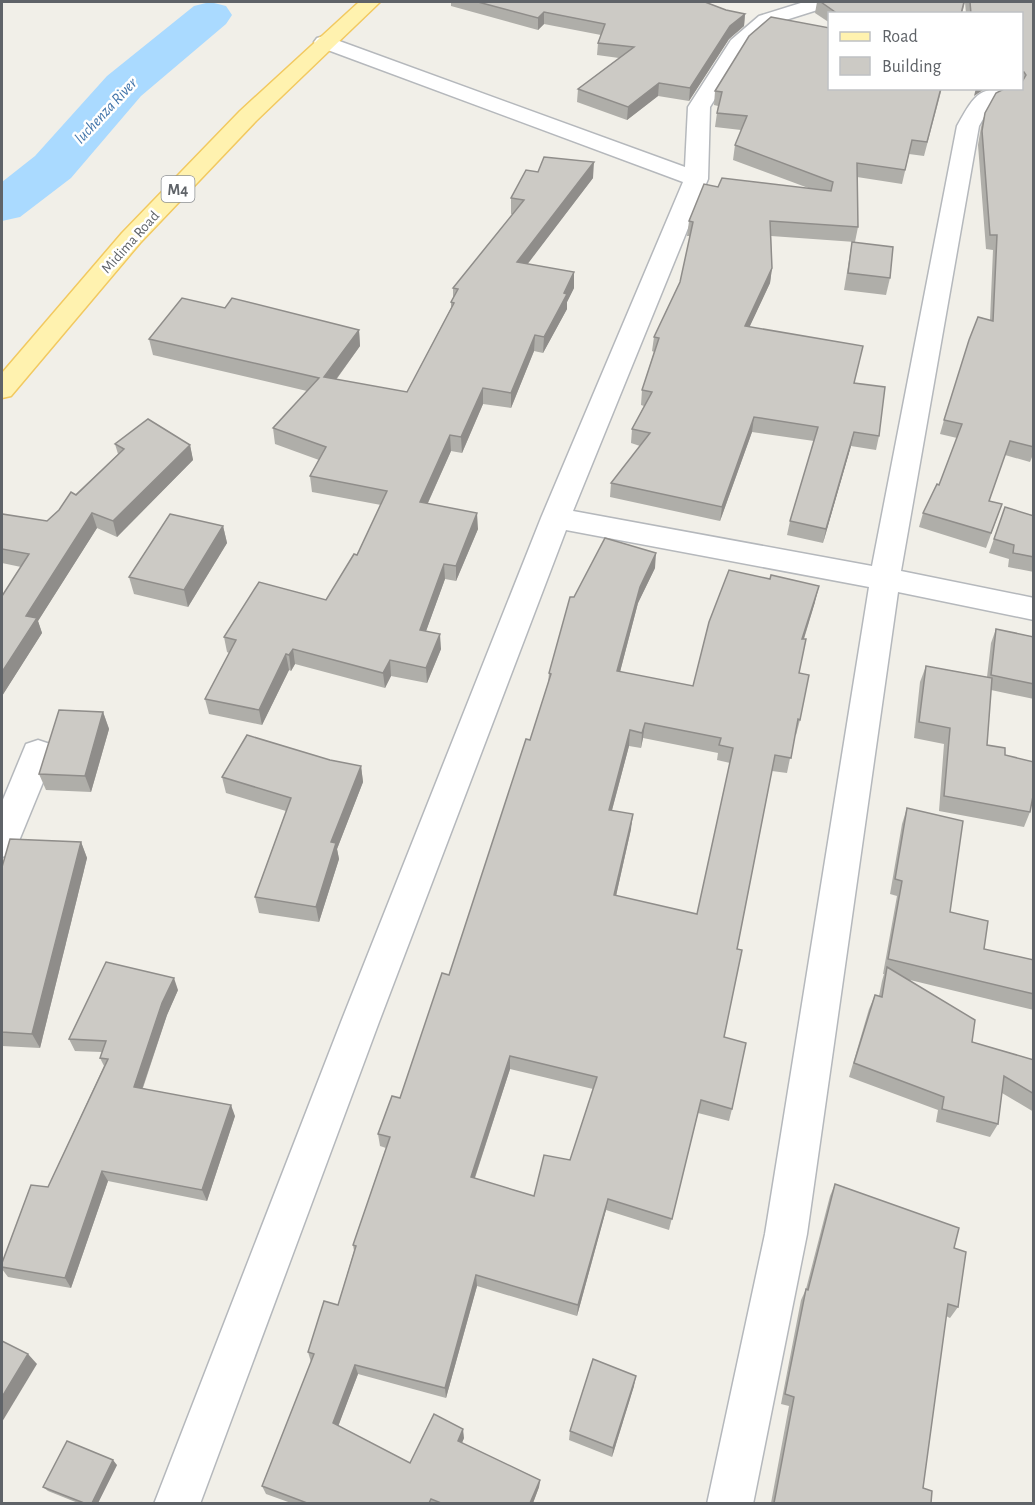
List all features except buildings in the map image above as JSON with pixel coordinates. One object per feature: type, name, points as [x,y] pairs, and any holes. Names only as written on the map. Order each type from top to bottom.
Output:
[{"type":"main road","name":"Midima Road","points":[[2,390],[131,238],[248,116],[324,42],[370,2]]},
{"type":"street","points":[[177,1503],[364,1011],[556,518],[696,179],[699,107],[738,44],[766,20],[823,2]]},
{"type":"street","points":[[324,42],[696,179]]},
{"type":"street","points":[[730,1503],[786,1234],[885,579],[968,126],[982,101],[1008,90]]},
{"type":"street","points":[[556,518],[1034,609]]},
{"type":"street","points":[[2,843],[38,753]]},
{"type":"waterway","name":"luchenza River","points":[[2,206],[53,167],[124,86],[210,15]]}]
